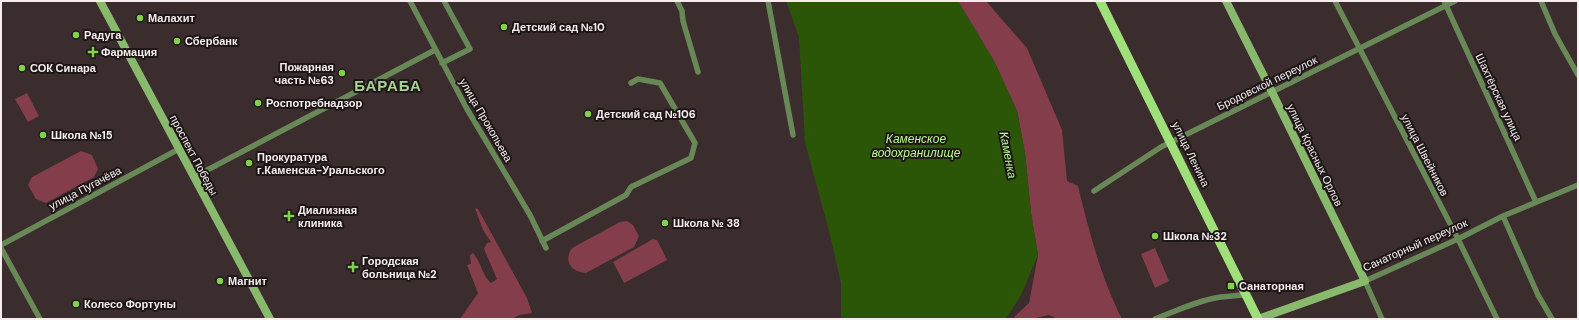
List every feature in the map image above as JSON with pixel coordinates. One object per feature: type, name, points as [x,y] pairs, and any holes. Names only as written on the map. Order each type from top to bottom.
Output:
[{"type":"main road","name":"улица Ленина","points":[[1100,1],[1258,319]]},
{"type":"street","name":"проспект Победы","points":[[100,1],[270,319]]},
{"type":"street","name":"улица Прокопьева","points":[[410,1],[442,64],[530,215],[546,248]]},
{"type":"street","points":[[442,64],[470,49],[444,1]]},
{"type":"street","points":[[677,1],[682,11],[683,22],[698,72]]},
{"type":"street","points":[[768,1],[794,135]]},
{"type":"street","name":"улица Красных Орлов","points":[[1226,1],[1272,92],[1382,319]]},
{"type":"street","name":"улица Швейников","points":[[1335,1],[1458,239],[1497,319]]},
{"type":"street","name":"Бродовской переулок","points":[[1094,191],[1160,147],[1272,92],[1445,3],[1455,1]]},
{"type":"street","points":[[1541,1],[1555,34],[1578,75]]},
{"type":"street","name":"Шахтёрская улица","points":[[1445,3],[1536,202]]},
{"type":"street","points":[[194,177],[435,50]]},
{"type":"street","points":[[542,241],[626,195],[631,187],[691,158],[695,143],[660,83],[638,79],[631,83]]},
{"type":"street","name":"улица Пугачёва","points":[[1,247],[179,149]]},
{"type":"street","name":"Санаторный переулок","points":[[1258,319],[1364,281],[1458,239],[1502,216],[1578,185]]},
{"type":"street","points":[[1502,216],[1538,295],[1552,319]]},
{"type":"street","points":[[1,247],[40,319]]},
{"type":"street","points":[[1155,319],[1192,305],[1221,297],[1234,297],[1246,294]]},
{"type":"shaded area","points":[[958,1],[986,1],[1027,48],[1062,130],[1067,181],[1078,186],[1091,237],[1102,271],[1122,319],[1058,319],[1049,315],[1031,319],[1015,319],[1014,317],[1029,303],[1038,255],[1031,213],[1025,153],[1017,111],[994,61]]},
{"type":"shaded area","points":[[27,93],[39,116],[28,122],[15,99]]},
{"type":"shaded area","points":[[81,151],[92,155],[98,169],[94,177],[46,203],[36,199],[28,185],[32,177]]},
{"type":"shaded area","points":[[475,208],[478,209],[527,298],[532,313],[519,315],[512,319],[460,319],[478,293],[467,265],[471,264],[470,255],[473,253],[476,257],[485,276],[491,283],[497,279],[484,249],[487,243],[491,242],[483,230]]},
{"type":"shaded area","points":[[627,221],[633,225],[639,236],[634,247],[586,273],[576,270],[570,265],[568,257],[572,248],[620,222]]},
{"type":"shaded area","points":[[653,239],[657,240],[667,260],[624,283],[613,262]]},
{"type":"shaded area","points":[[1155,248],[1169,281],[1155,288],[1141,254]]},
{"type":"water","name":"Каменское водохранилище","points":[[786,1],[958,1],[994,61],[1017,111],[1025,153],[1031,213],[1038,255],[1021,295],[1006,319],[841,319],[841,283],[830,235],[805,142],[799,37]]},
{"type":"place","name":"Малахит","points":[[140,18]]},
{"type":"place","name":"Детский сад №10","points":[[504,27]]},
{"type":"place","name":"Радуга","points":[[76,35]]},
{"type":"place","name":"Сбербанк","points":[[177,41]]},
{"type":"place","name":"Фармация","points":[[93,52]]},
{"type":"place","name":"СОК Синара","points":[[22,68]]},
{"type":"place","name":"Пожарная часть №63","points":[[342,73]]},
{"type":"place","name":"Роспотребнадзор","points":[[258,103]]},
{"type":"place","name":"Детский сад №106","points":[[588,114]]},
{"type":"place","name":"Школа №15","points":[[43,135]]},
{"type":"place","name":"Прокуратура г.Каменска-Уральского","points":[[249,163]]},
{"type":"place","name":"Диализная клиника","points":[[289,216]]},
{"type":"place","name":"Школа № 38","points":[[665,223]]},
{"type":"place","name":"Школа №32","points":[[1155,236]]},
{"type":"place","name":"Городская больница №2","points":[[353,267]]},
{"type":"place","name":"Магнит","points":[[220,281]]},
{"type":"place","name":"Санаторная","points":[[1231,286]]},
{"type":"place","name":"Колесо Фортуны","points":[[76,304]]},
{"type":"district","name":"БАРАБА","points":[[388,86]]},
{"type":"water label","name":"Каменка","points":[[1008,155]]}]
